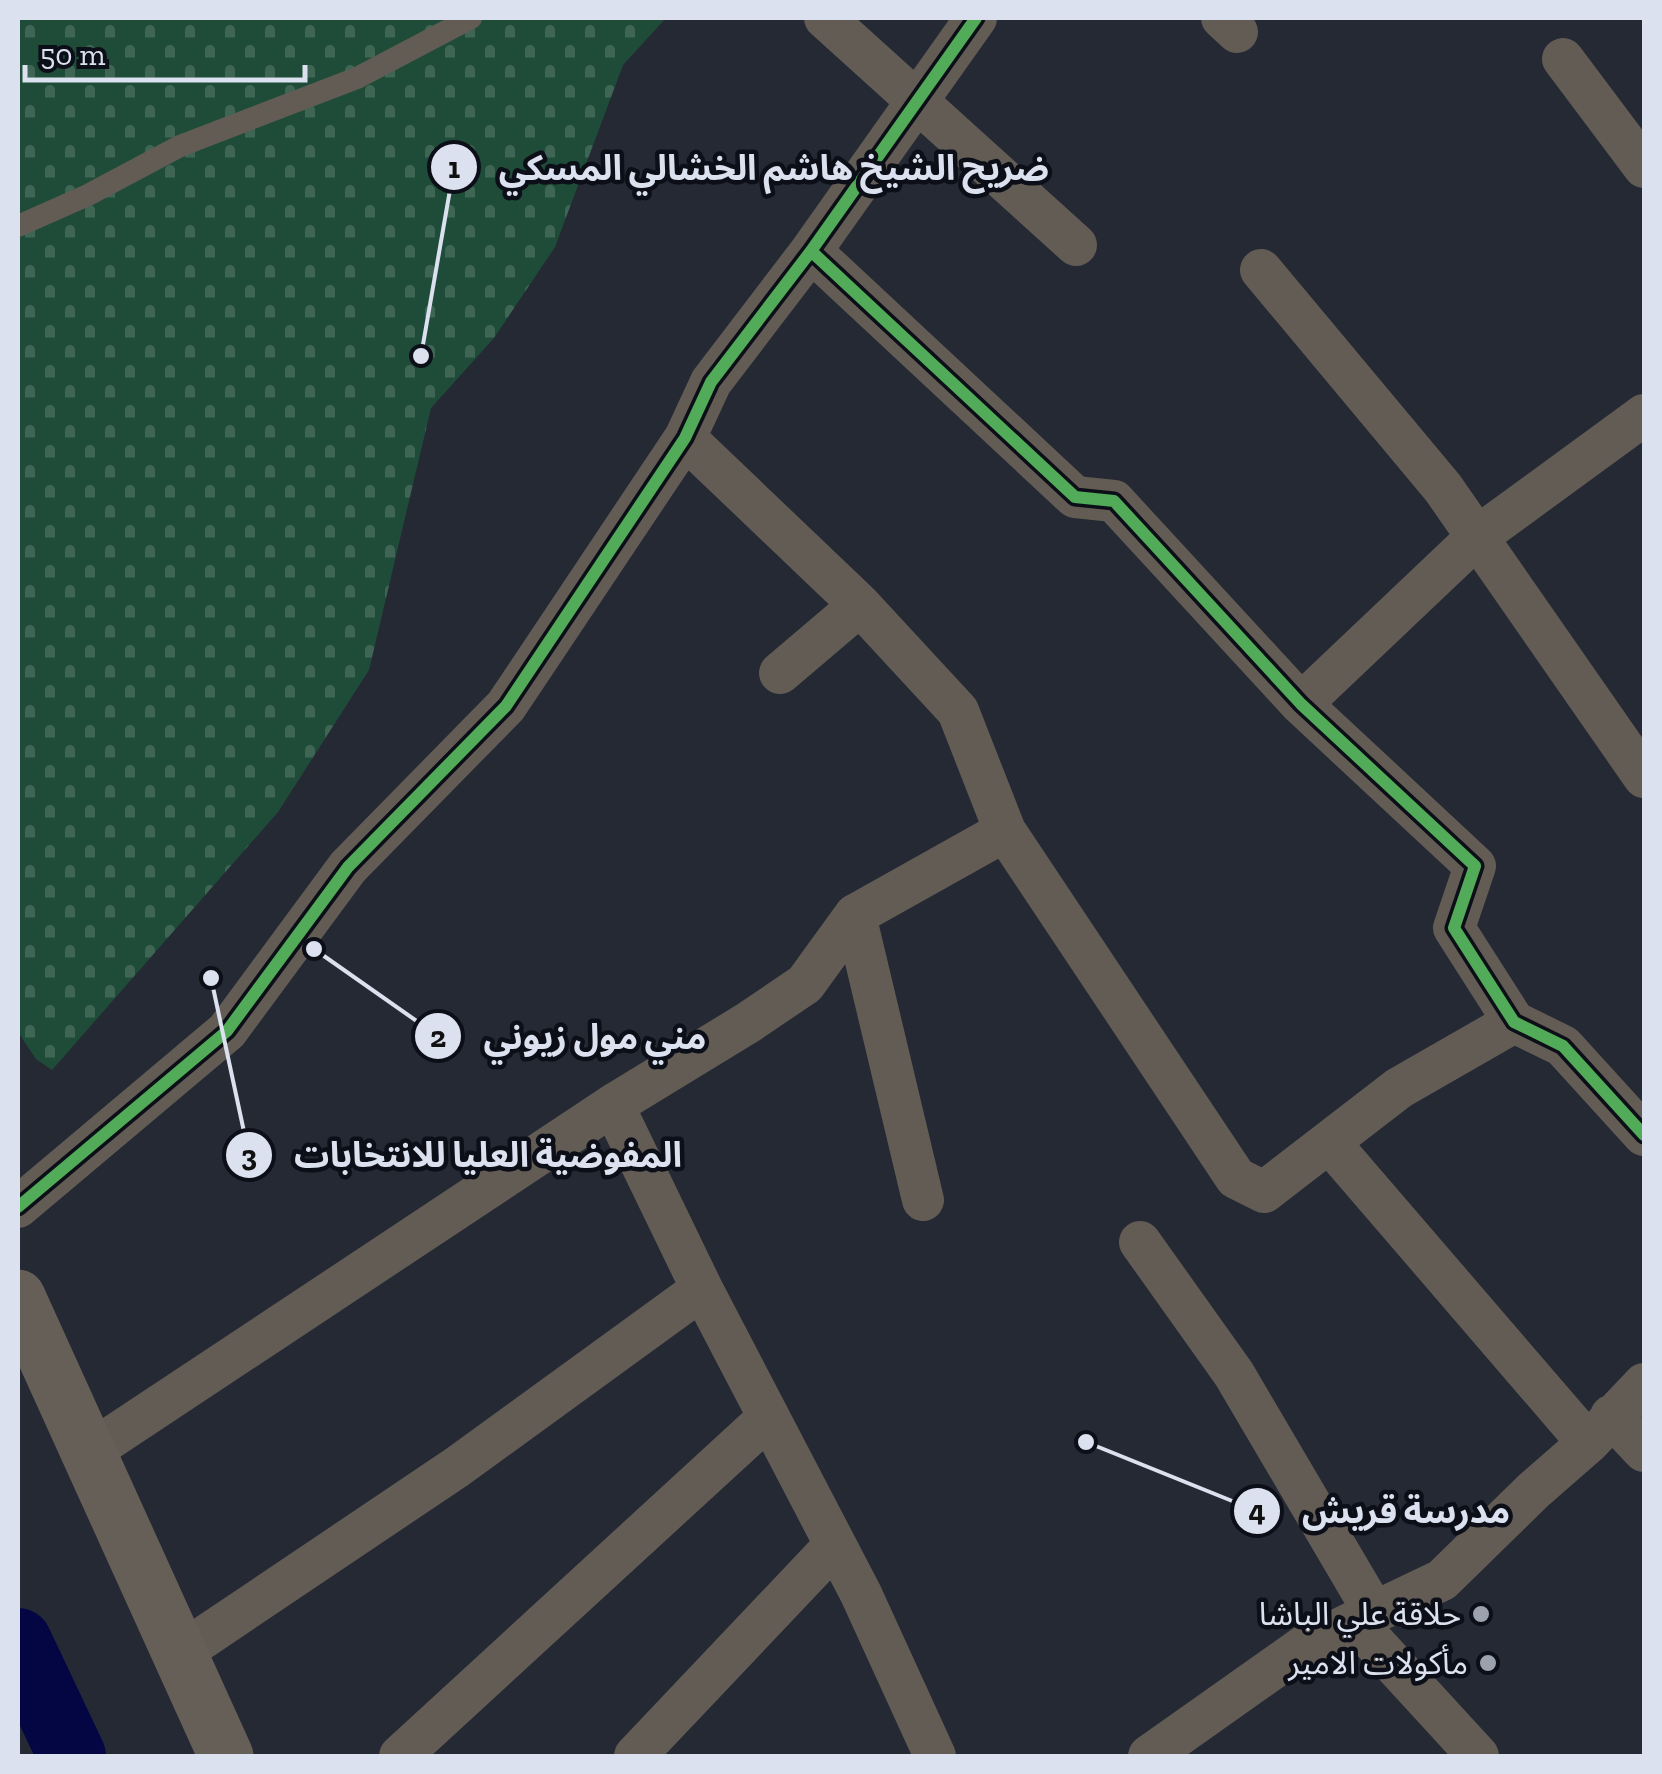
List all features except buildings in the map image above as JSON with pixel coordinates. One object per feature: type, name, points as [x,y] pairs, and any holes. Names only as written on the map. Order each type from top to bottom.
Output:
[{"type":"street","points":[[826,18],[1076,245]]},
{"type":"street","points":[[18,1207],[227,1031],[348,867],[506,706],[685,438],[711,382],[812,251],[976,18]]},
{"type":"street","points":[[1563,59],[1644,167]]},
{"type":"street","points":[[812,251],[1075,497],[1114,501],[1301,704],[1476,866],[1454,928],[1514,1022],[1562,1046],[1644,1135]]},
{"type":"street","points":[[1261,270],[1444,488],[1644,777]]},
{"type":"street","points":[[1301,704],[1477,537],[1644,414]]},
{"type":"street","points":[[685,438],[860,605],[958,711],[1005,832],[1236,1178],[1264,1192],[1399,1088],[1514,1022]]},
{"type":"street","points":[[780,673],[860,605]]},
{"type":"street","points":[[88,1452],[613,1105],[805,984],[855,915],[1005,832]]},
{"type":"street","points":[[855,915],[923,1200]]},
{"type":"street","points":[[613,1105],[702,1289],[862,1594],[935,1756]]},
{"type":"street","points":[[1329,1142],[1599,1429],[1644,1451]]},
{"type":"street","points":[[1140,1242],[1234,1374],[1365,1618],[1478,1756]]},
{"type":"street","points":[[180,1654],[457,1467],[702,1289]]},
{"type":"street","points":[[18,1297],[226,1756]]},
{"type":"street","points":[[1149,1756],[1306,1644],[1442,1580],[1644,1384]]},
{"type":"street","points":[[400,1756],[768,1418]]},
{"type":"street","points":[[635,1756],[834,1546]]},
{"type":"lane","points":[[18,226],[88,195],[180,146],[357,78],[471,18]]},
{"type":"green space","points":[[18,18],[666,18],[623,65],[555,247],[494,338],[431,408],[369,670],[278,812],[52,1070],[36,1059],[18,1032]]},
{"type":"waterway","points":[[18,1642],[72,1756]]},
{"type":"cycle path","points":[[18,1207],[227,1031],[348,867],[506,706],[685,438],[711,382],[811,251],[976,18]]},
{"type":"cycle path","points":[[811,251],[1075,497],[1114,501],[1301,704],[1475,866],[1454,928],[1514,1022],[1563,1046],[1644,1135]]},
{"type":"place","name":"ضريح الشيخ هاشم الخشالي المسكي","points":[[421,356]]},
{"type":"place","name":"مني مول زيوني","points":[[314,949]]},
{"type":"place","name":"المفوضية العليا للانتخابات","points":[[211,978]]},
{"type":"place","name":"مدرسة قريش","points":[[1086,1442]]},
{"type":"place","name":"حلاقة علي الباشا","points":[[1481,1614]]},
{"type":"place","name":"مأكولات الامير","points":[[1488,1663]]}]
